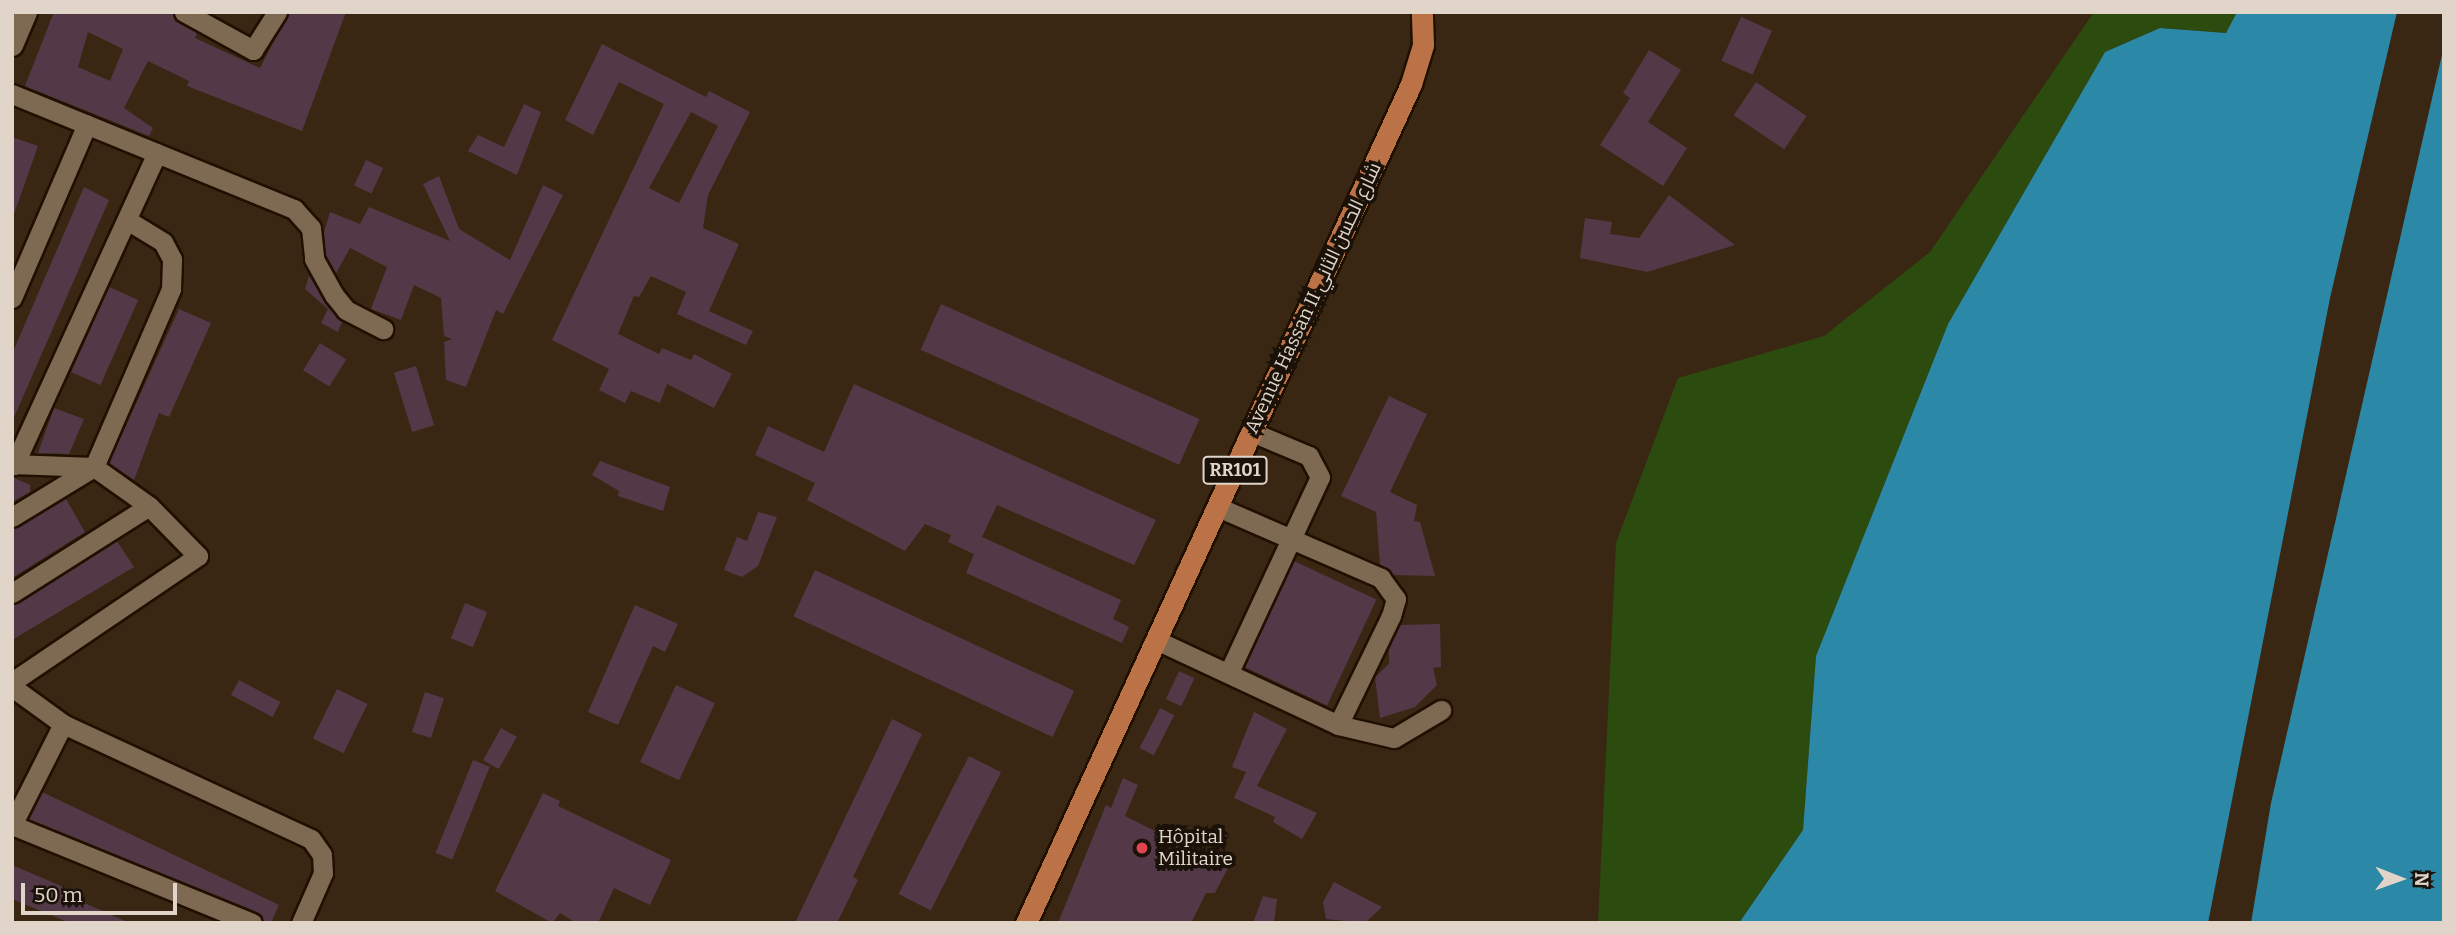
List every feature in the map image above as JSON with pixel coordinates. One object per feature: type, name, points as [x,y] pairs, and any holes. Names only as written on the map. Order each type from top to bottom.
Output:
[{"type":"main road","points":[[12,45],[26,12]]},
{"type":"main road","name":"Avenue Hassan II شارع الحسن الثاني","points":[[1026,923],[1411,84],[1423,46],[1422,12]]},
{"type":"street","points":[[184,12],[253,50],[277,12]]},
{"type":"street","points":[[12,94],[279,200],[304,216],[314,258],[330,289],[346,310],[383,329]]},
{"type":"street","points":[[12,298],[87,124]]},
{"type":"street","points":[[12,682],[194,564],[196,551],[149,506],[94,467],[13,465],[157,153]]},
{"type":"street","points":[[12,517],[94,467],[171,289],[172,259],[163,242],[127,220]]},
{"type":"street","points":[[1229,672],[1317,486],[1319,468],[1309,456],[1252,432]]},
{"type":"street","points":[[12,593],[149,506]]},
{"type":"street","points":[[1218,507],[1381,578],[1396,599],[1338,725]]},
{"type":"street","points":[[1156,640],[1338,725],[1394,738],[1441,710]]},
{"type":"street","points":[[12,687],[63,724],[311,839],[322,855],[323,873],[300,923]]},
{"type":"street","points":[[63,724],[12,825],[253,923]]},
{"type":"green space","points":[[2094,12],[2237,12],[2226,33],[2160,28],[2105,52],[1948,324],[1816,656],[1803,830],[1739,923],[1598,923],[1616,543],[1678,378],[1824,336],[1930,252]]},
{"type":"water","points":[[2237,12],[2397,12],[2330,298],[2208,923],[1739,923],[1803,830],[1816,656],[1948,324],[2105,52],[2160,28],[2226,33]]},
{"type":"water","points":[[2444,46],[2444,923],[2251,923],[2271,803]]},
{"type":"building","points":[[54,12],[172,12],[197,33],[195,38],[260,68],[289,12],[346,12],[302,131],[187,86],[189,81],[148,61],[124,108],[153,128],[149,136],[25,86]],"holes":[[[88,32],[123,49],[110,81],[78,67]]]},
{"type":"building","points":[[1741,17],[1772,31],[1753,75],[1721,61]]},
{"type":"building","points":[[602,44],[706,97],[709,91],[750,112],[708,195],[703,228],[739,244],[709,311],[753,331],[746,345],[677,314],[686,292],[651,276],[639,297],[634,296],[618,334],[659,354],[662,348],[691,360],[694,354],[732,374],[714,408],[667,384],[660,403],[631,391],[625,403],[599,390],[609,369],[552,340],[664,104],[619,82],[593,135],[565,120]],"holes":[[[691,112],[718,126],[679,203],[649,188]]]},
{"type":"building","points":[[1649,50],[1681,70],[1648,122],[1687,148],[1663,186],[1600,145],[1630,98],[1623,93]]},
{"type":"building","points":[[1756,82],[1807,116],[1784,149],[1734,115]]},
{"type":"building","points":[[524,104],[541,112],[517,175],[468,151],[478,135],[504,147]]},
{"type":"building","points":[[12,137],[38,146],[14,214],[12,214]]},
{"type":"building","points":[[366,160],[383,168],[371,193],[354,185]]},
{"type":"building","points":[[439,176],[459,229],[510,260],[543,185],[563,195],[503,314],[496,310],[466,387],[446,380],[444,342],[452,339],[444,336],[441,298],[414,285],[401,320],[371,309],[387,267],[350,248],[336,273],[326,255],[324,232],[330,212],[360,224],[369,207],[450,241],[423,184]]},
{"type":"building","points":[[84,187],[109,200],[12,422],[12,354]]},
{"type":"building","points":[[1669,195],[1735,245],[1647,272],[1580,258],[1585,218],[1612,222],[1610,234],[1639,238]]},
{"type":"building","points":[[309,276],[342,322],[338,332],[321,323],[328,309],[305,289]]},
{"type":"building","points":[[109,287],[138,300],[100,385],[71,372]]},
{"type":"building","points":[[941,304],[1200,419],[1179,465],[921,350]]},
{"type":"building","points":[[179,309],[211,323],[169,417],[159,413],[134,480],[109,463]]},
{"type":"building","points":[[320,343],[346,359],[329,387],[303,370]]},
{"type":"building","points":[[416,366],[434,425],[412,432],[394,373]]},
{"type":"building","points":[[854,384],[1156,520],[1134,565],[997,505],[982,537],[1121,600],[1113,619],[1129,627],[1122,643],[966,573],[974,554],[948,542],[951,535],[925,524],[905,551],[807,500],[815,483],[755,455],[768,426],[824,452]]},
{"type":"building","points":[[1389,396],[1427,414],[1390,492],[1417,505],[1414,521],[1420,522],[1435,576],[1394,575],[1380,564],[1376,512],[1341,496]]},
{"type":"building","points":[[54,408],[84,419],[69,454],[38,453]]},
{"type":"building","points":[[600,461],[670,487],[663,511],[618,496],[619,491],[592,475]]},
{"type":"building","points":[[12,477],[30,485],[30,492],[12,502]]},
{"type":"building","points":[[66,499],[85,532],[12,578],[12,529]]},
{"type":"building","points":[[758,512],[777,517],[758,566],[742,577],[724,570],[737,537],[747,541]]},
{"type":"building","points":[[117,541],[134,567],[12,640],[12,605]]},
{"type":"building","points":[[1294,561],[1376,599],[1327,705],[1245,667]]},
{"type":"building","points":[[815,570],[1074,691],[1053,737],[793,616]]},
{"type":"building","points":[[465,603],[487,612],[473,647],[451,638]]},
{"type":"building","points":[[635,605],[678,624],[665,652],[653,646],[618,725],[588,712]]},
{"type":"building","points":[[1440,624],[1441,667],[1433,668],[1437,685],[1415,707],[1380,718],[1375,677],[1389,664],[1389,649],[1400,625]]},
{"type":"building","points":[[1179,671],[1194,678],[1181,706],[1166,699]]},
{"type":"building","points":[[239,680],[280,702],[273,717],[231,695]]},
{"type":"building","points":[[676,685],[715,703],[679,780],[640,762]]},
{"type":"building","points":[[337,689],[368,704],[343,753],[313,738]]},
{"type":"building","points":[[425,692],[444,698],[431,738],[412,732]]},
{"type":"building","points":[[1160,708],[1174,715],[1154,755],[1140,748]]},
{"type":"building","points":[[1254,712],[1287,729],[1257,786],[1317,813],[1302,839],[1273,822],[1275,817],[1234,798],[1246,772],[1232,767]]},
{"type":"building","points":[[892,719],[922,734],[853,877],[858,880],[837,923],[795,923]]},
{"type":"building","points":[[501,728],[517,737],[499,769],[483,760]]},
{"type":"building","points":[[969,756],[1001,772],[931,910],[899,894]]},
{"type":"building","points":[[473,760],[490,767],[452,859],[436,853]]},
{"type":"building","name":"Hôpital Militaire","points":[[1123,778],[1138,785],[1125,816],[1228,868],[1215,893],[1206,893],[1191,923],[1058,923],[1106,805],[1111,808]]},
{"type":"building","points":[[42,792],[279,905],[271,923],[264,923],[257,912],[29,819]]},
{"type":"building","points":[[543,793],[560,801],[558,806],[671,860],[650,905],[614,888],[598,923],[576,923],[560,913],[552,923],[495,891]]},
{"type":"building","points":[[12,865],[66,888],[64,894],[130,923],[70,923],[12,899]]},
{"type":"building","points":[[1334,882],[1382,907],[1365,923],[1326,919],[1323,902]]},
{"type":"building","points":[[1263,896],[1277,899],[1274,923],[1253,923]]},
{"type":"place","name":"Hôpital Militaire","points":[[1142,848]]}]
